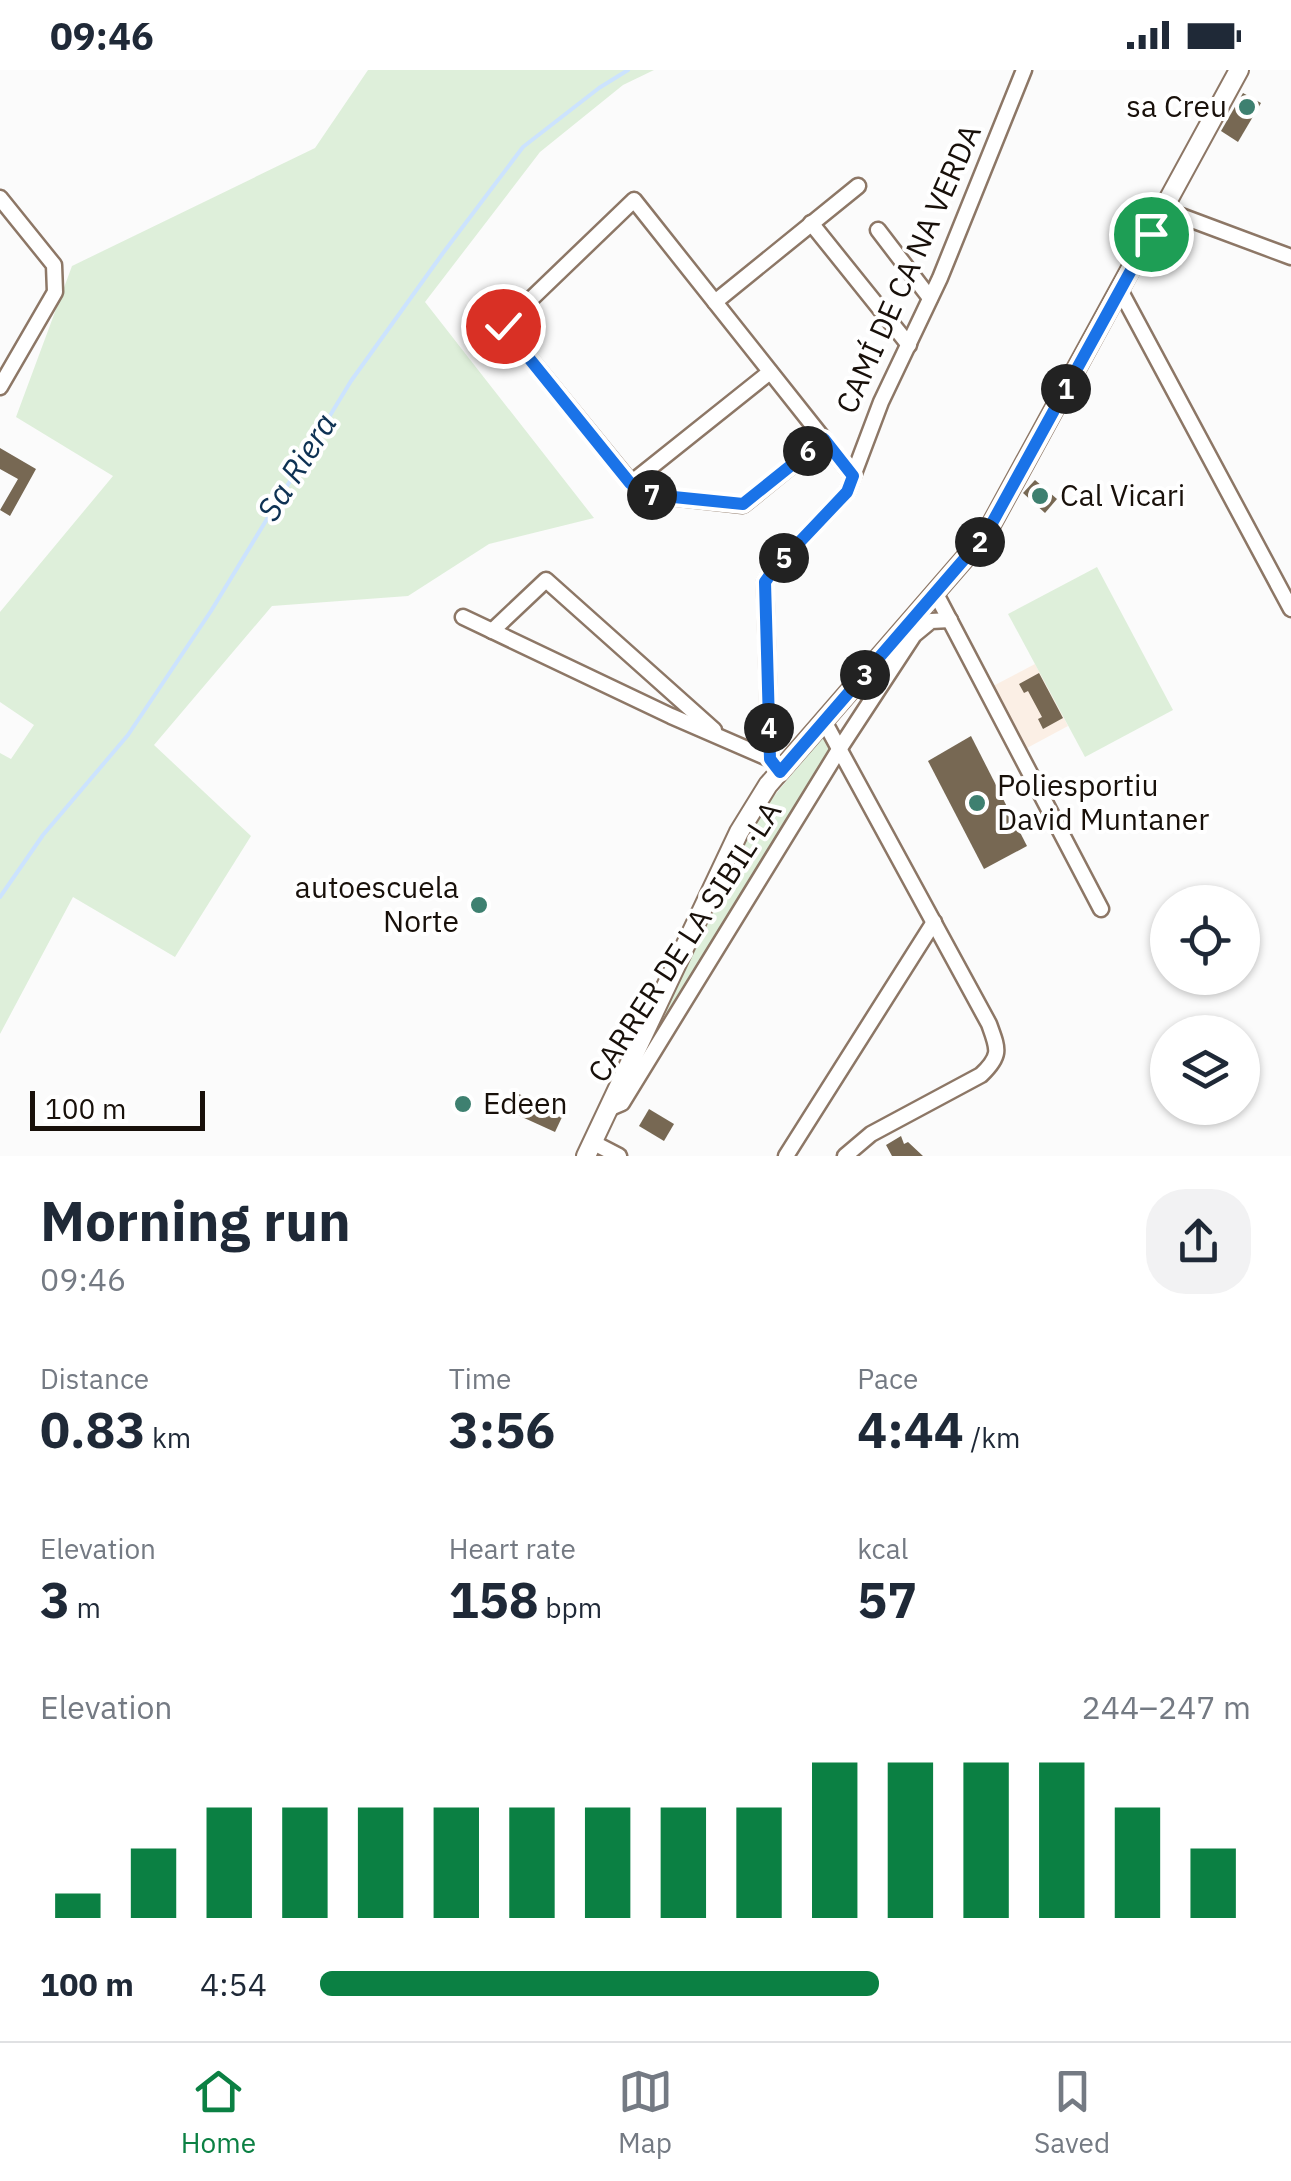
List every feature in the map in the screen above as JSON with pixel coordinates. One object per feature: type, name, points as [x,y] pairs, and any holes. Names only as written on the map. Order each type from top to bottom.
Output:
[{"type":"street","name":"CAMÍ DE CA NA VERDA","points":[[775,765],[765,582],[847,492],[876,415],[930,298],[1024,70]]},
{"type":"street","points":[[619,1156],[589,1149],[739,832],[768,785],[775,765],[824,722],[986,534],[1239,70]]},
{"type":"street","points":[[715,302],[858,186]]},
{"type":"street","points":[[0,198],[54,265],[55,292],[0,387]]},
{"type":"street","points":[[824,439],[743,504],[644,494],[630,483],[503,326],[634,200],[770,372],[824,439],[853,476]]},
{"type":"street","points":[[1165,210],[1291,256]]},
{"type":"street","points":[[810,223],[909,345]]},
{"type":"street","points":[[878,230],[930,298]]},
{"type":"street","points":[[1120,290],[1291,609]]},
{"type":"street","points":[[630,483],[770,372]]},
{"type":"street","points":[[492,631],[546,580],[722,737]]},
{"type":"street","points":[[936,594],[1101,909]]},
{"type":"street","points":[[463,617],[775,765]]},
{"type":"street","name":"CARRER DE LA SIBIL·LA","points":[[608,1109],[622,1103],[914,635],[931,621],[950,620]]},
{"type":"street","points":[[824,722],[990,1024],[998,1049],[995,1062],[982,1075],[871,1134],[845,1156]]},
{"type":"street","points":[[786,1156],[934,922]]},
{"type":"shaded area","points":[[1035,664],[1068,726],[1027,748],[993,686]]},
{"type":"green space","points":[[368,70],[654,70],[623,85],[540,152],[425,302],[594,518],[489,544],[408,596],[272,606],[154,745],[251,836],[175,957],[73,897],[0,1034],[0,753],[11,759],[34,725],[0,702],[0,612],[113,476],[16,417],[72,266],[315,148]]},
{"type":"green space","points":[[1097,567],[1173,710],[1085,757],[1008,614]]},
{"type":"green space","points":[[827,732],[836,749],[637,1070],[716,898],[765,807]]},
{"type":"building","points":[[1243,93],[1261,103],[1238,142],[1221,131]]},
{"type":"building","points":[[0,448],[36,469],[10,516],[0,510],[18,479],[0,469]]},
{"type":"building","name":"Cal Vicari","points":[[1035,480],[1057,499],[1045,513],[1023,493]]},
{"type":"building","points":[[1039,673],[1063,718],[1043,729],[1038,719],[1042,717],[1028,691],[1024,693],[1019,684]]},
{"type":"building","name":"Poliesportiu David Muntaner","points":[[971,736],[1027,846],[984,869],[928,761]]},
{"type":"building","points":[[519,1094],[563,1115],[555,1132],[511,1112]]},
{"type":"building","points":[[649,1109],[674,1124],[664,1141],[639,1126]]},
{"type":"building","points":[[901,1136],[904,1144],[908,1142],[923,1156],[892,1156],[886,1145]]},
{"type":"waterway","name":"Sa Riera","points":[[0,897],[43,835],[128,735],[211,611],[351,381],[523,147],[628,70]]},
{"type":"place","name":"sa Creu","points":[[1247,107]]},
{"type":"place","name":"Cal Vicari","points":[[1040,496]]},
{"type":"place","name":"Poliesportiu David Muntaner","points":[[977,803]]},
{"type":"place","name":"autoescuela Norte","points":[[479,905]]},
{"type":"place","name":"Edeen","points":[[463,1104]]},
{"type":"route","points":[[503,326],[630,483],[644,494],[743,504],[824,439],[853,476],[847,492],[765,582],[770,759],[780,772],[986,534],[1151,234]]}]
